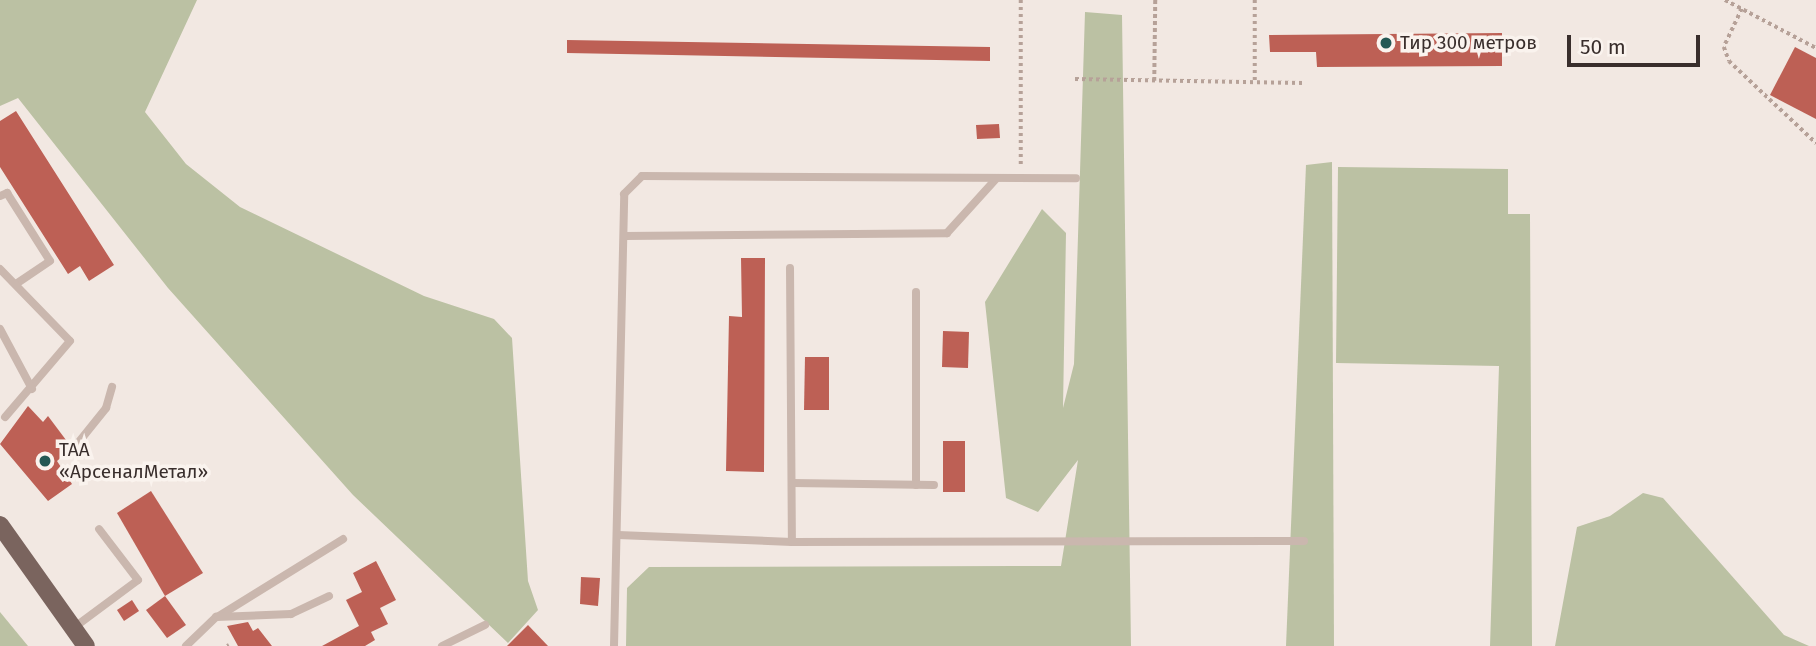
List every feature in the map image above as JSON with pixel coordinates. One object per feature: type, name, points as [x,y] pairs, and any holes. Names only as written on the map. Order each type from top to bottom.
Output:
[{"type":"main road","points":[[0,525],[86,646]]},
{"type":"lane","points":[[614,646],[624,194],[642,176],[995,180],[1076,178]]},
{"type":"lane","points":[[625,236],[947,233],[995,180]]},
{"type":"lane","points":[[0,196],[7,193],[50,261],[17,283]]},
{"type":"lane","points":[[790,268],[792,542]]},
{"type":"lane","points":[[0,269],[17,283],[70,341],[32,389],[5,417]]},
{"type":"lane","points":[[916,292],[916,485]]},
{"type":"lane","points":[[0,329],[32,389]]},
{"type":"lane","points":[[78,443],[106,408],[113,387]]},
{"type":"lane","points":[[793,483],[934,485]]},
{"type":"lane","points":[[72,629],[138,580],[100,529]]},
{"type":"lane","points":[[618,536],[792,542],[1304,541]]},
{"type":"lane","points":[[186,646],[216,617],[343,539]]},
{"type":"lane","points":[[216,617],[291,614],[329,596]]},
{"type":"lane","points":[[447,645],[485,625]]},
{"type":"path","points":[[1021,0],[1021,179]]},
{"type":"path","points":[[1154,80],[1155,0]]},
{"type":"path","points":[[1255,0],[1255,82]]},
{"type":"path","points":[[1725,0],[1816,48]]},
{"type":"path","points":[[1742,9],[1724,47],[1729,61],[1816,143]]},
{"type":"path","points":[[1075,79],[1304,83]]},
{"type":"green space","points":[[0,0],[197,0],[145,112],[186,164],[240,207],[424,296],[494,319],[512,338],[528,581],[538,610],[508,643],[353,495],[168,288],[18,98],[0,106]]},
{"type":"green space","points":[[1085,12],[1122,15],[1131,646],[626,646],[627,588],[649,567],[1061,566],[1078,460],[1038,512],[1006,498],[985,302],[1042,209],[1066,233],[1063,408],[1074,364]]},
{"type":"green space","points":[[1332,162],[1334,646],[1286,646],[1306,165]]},
{"type":"green space","points":[[1338,167],[1508,169],[1508,214],[1530,214],[1532,646],[1490,646],[1499,366],[1336,363]]},
{"type":"green space","points":[[1643,493],[1663,498],[1784,635],[1809,646],[1555,646],[1577,527],[1610,516]]},
{"type":"green space","points":[[0,612],[28,646],[0,646]]},
{"type":"building","name":"Тир 300 метров","points":[[1502,33],[1502,66],[1317,67],[1316,52],[1270,52],[1269,35]]},
{"type":"building","points":[[567,40],[990,47],[990,61],[567,53]]},
{"type":"building","points":[[1795,47],[1816,58],[1816,119],[1770,95]]},
{"type":"building","points":[[16,111],[114,265],[89,281],[80,266],[68,274],[0,167],[0,121]]},
{"type":"building","points":[[999,124],[1000,138],[977,139],[976,125]]},
{"type":"building","points":[[741,258],[765,258],[764,472],[726,471],[729,316],[742,317]]},
{"type":"building","points":[[943,331],[969,332],[968,368],[942,367]]},
{"type":"building","points":[[805,357],[829,357],[829,410],[804,410]]},
{"type":"building","points":[[28,406],[43,422],[48,416],[72,448],[57,461],[72,484],[48,501],[0,444]]},
{"type":"building","points":[[943,441],[965,441],[965,492],[943,492]]},
{"type":"building","points":[[151,491],[203,573],[165,596],[117,513]]},
{"type":"building","points":[[376,561],[396,600],[380,608],[388,624],[371,632],[375,640],[365,646],[322,646],[359,626],[346,600],[362,592],[353,573]]},
{"type":"building","points":[[581,577],[600,578],[598,606],[580,604]]},
{"type":"building","points":[[165,596],[186,625],[167,638],[146,610]]},
{"type":"building","points":[[132,600],[139,611],[124,621],[117,610]]},
{"type":"building","points":[[248,622],[253,631],[258,628],[272,646],[238,646],[227,626]]},
{"type":"building","points":[[528,625],[548,646],[507,646]]},
{"type":"place","name":"Тир 300 метров","points":[[1386,43]]},
{"type":"place","name":"ТАА «АрсеналМетал»","points":[[45,461]]}]
